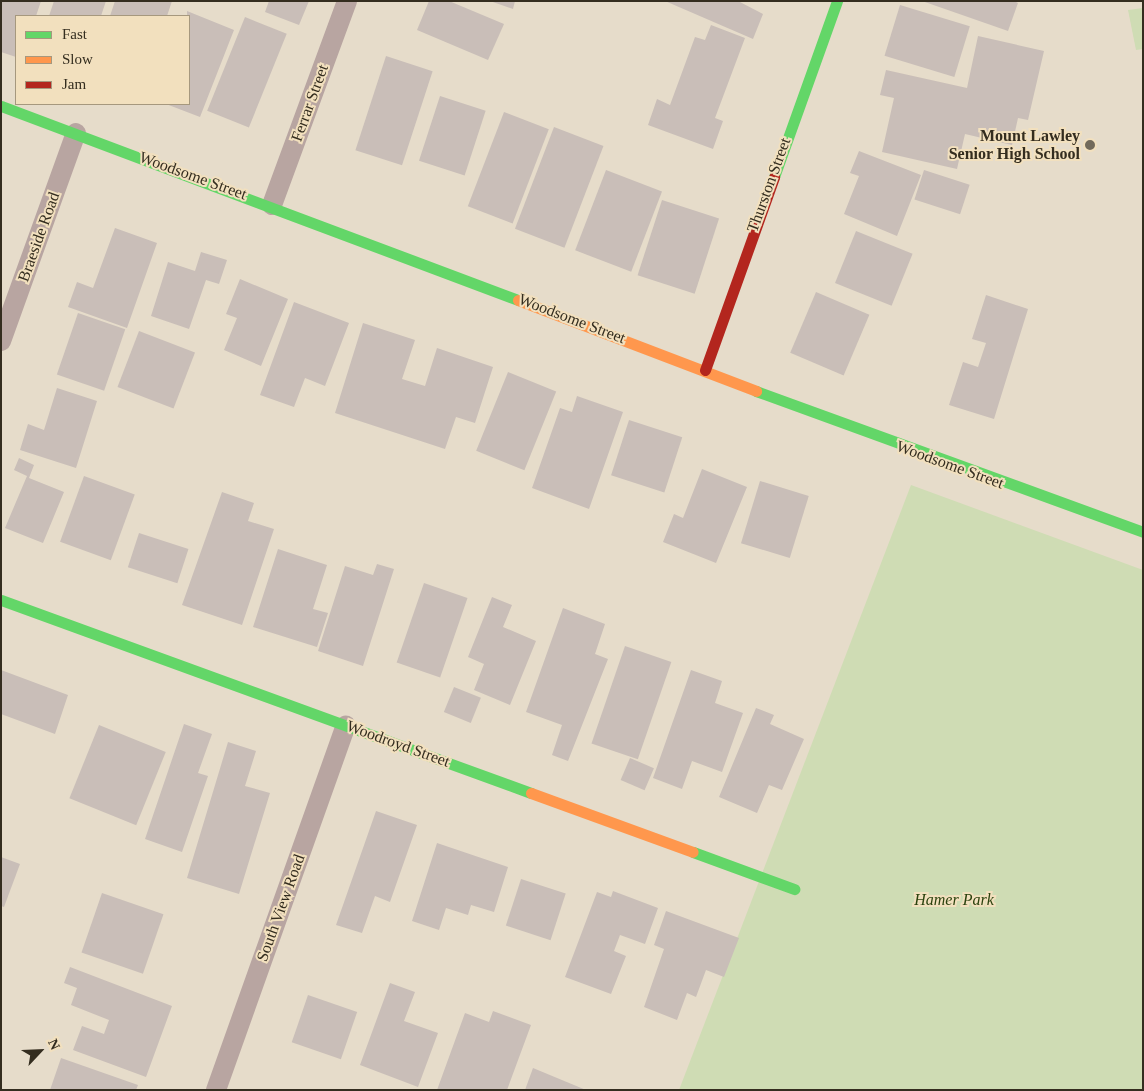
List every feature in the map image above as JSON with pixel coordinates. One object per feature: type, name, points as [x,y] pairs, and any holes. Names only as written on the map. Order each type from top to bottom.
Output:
[{"type":"street","name":"Ferrar Street","points":[[272,204],[347,1]]},
{"type":"street","name":"Thurston Street","points":[[705,370],[837,1]]},
{"type":"street","name":"Woodsome Street","points":[[1,106],[272,204],[705,370],[927,458],[1143,532]]},
{"type":"street","name":"Braeside Road","points":[[1,341],[76,133]]},
{"type":"street","name":"Woodroyd Street","points":[[1,600],[794,889]]},
{"type":"street","name":"South View Road","points":[[216,1090],[346,725]]},
{"type":"green space","points":[[1143,8],[1143,49],[1136,50],[1128,10]]},
{"type":"green space","name":"Hamer Park","points":[[911,485],[1143,570],[1143,1090],[679,1090]]},
{"type":"building","points":[[1,1],[41,1],[36,15],[15,15],[15,57],[1,52]]},
{"type":"building","points":[[54,1],[106,1],[101,15],[49,15]]},
{"type":"building","points":[[115,1],[172,1],[167,15],[110,15]]},
{"type":"building","points":[[269,1],[309,1],[299,25],[265,12]]},
{"type":"building","points":[[429,1],[449,1],[504,24],[488,60],[417,30]]},
{"type":"building","points":[[490,1],[515,1],[513,9]]},
{"type":"building","points":[[665,1],[738,1],[763,14],[753,39]]},
{"type":"building","points":[[922,1],[1014,1],[1018,3],[1008,31]]},
{"type":"building","points":[[900,5],[970,26],[954,77],[885,56]]},
{"type":"building","points":[[187,11],[234,30],[200,117],[169,105],[190,105],[190,15],[187,15]]},
{"type":"building","points":[[245,17],[287,34],[249,128],[207,111]]},
{"type":"building","points":[[711,25],[745,38],[715,118],[723,121],[713,149],[648,125],[657,99],[670,105],[695,37],[705,40]]},
{"type":"building","points":[[978,36],[1044,51],[1028,120],[1018,118],[1012,145],[965,134],[957,169],[882,152],[894,98],[880,95],[886,70],[967,88]]},
{"type":"building","points":[[386,56],[433,71],[402,165],[355,150]]},
{"type":"building","points":[[440,96],[486,111],[465,176],[419,161]]},
{"type":"building","points":[[504,112],[549,129],[513,223],[468,206]]},
{"type":"building","points":[[554,127],[603,146],[564,248],[515,229]]},
{"type":"building","points":[[859,151],[921,175],[897,236],[844,214],[859,176],[850,173]]},
{"type":"building","points":[[606,170],[662,192],[631,272],[575,250]]},
{"type":"building","points":[[924,170],[970,185],[960,214],[914,199]]},
{"type":"building","points":[[662,200],[719,219],[695,294],[638,275]]},
{"type":"building","points":[[115,228],[157,243],[127,328],[68,307],[77,282],[93,288]]},
{"type":"building","points":[[856,231],[913,254],[892,306],[835,283]]},
{"type":"building","points":[[201,252],[227,260],[219,284],[206,280],[189,329],[151,316],[168,262],[195,271]]},
{"type":"building","points":[[240,279],[288,299],[261,366],[224,350],[237,318],[226,314]]},
{"type":"building","points":[[816,292],[869,315],[844,375],[790,353]]},
{"type":"building","points":[[986,295],[1028,309],[994,419],[949,405],[963,362],[978,367],[986,343],[972,339]]},
{"type":"building","points":[[294,302],[349,323],[325,386],[305,378],[294,407],[260,395]]},
{"type":"building","points":[[78,313],[125,329],[104,391],[57,374]]},
{"type":"building","points":[[363,323],[415,340],[402,379],[425,386],[437,348],[493,367],[475,423],[456,417],[445,449],[335,413]]},
{"type":"building","points":[[139,331],[195,353],[174,409],[117,387]]},
{"type":"building","points":[[508,372],[556,391],[524,470],[476,451]]},
{"type":"building","points":[[57,388],[97,401],[76,468],[20,450],[28,424],[44,430]]},
{"type":"building","points":[[577,396],[623,412],[589,509],[532,488],[560,408],[572,412]]},
{"type":"building","points":[[629,420],[682,437],[664,492],[611,475]]},
{"type":"building","points":[[19,458],[34,465],[29,478],[64,492],[43,543],[5,528],[27,476],[14,470]]},
{"type":"building","points":[[702,469],[747,487],[716,563],[663,542],[674,514],[683,518]]},
{"type":"building","points":[[84,476],[135,494],[111,560],[60,542]]},
{"type":"building","points":[[760,481],[809,496],[790,558],[741,543]]},
{"type":"building","points":[[222,492],[254,503],[248,521],[274,529],[242,625],[182,605]]},
{"type":"building","points":[[139,533],[188,549],[177,583],[128,567]]},
{"type":"building","points":[[278,549],[327,565],[313,609],[328,613],[317,647],[253,627]]},
{"type":"building","points":[[377,564],[394,569],[363,666],[318,651],[345,566],[373,575]]},
{"type":"building","points":[[424,583],[467,598],[440,677],[397,662]]},
{"type":"building","points":[[492,597],[512,605],[503,627],[536,641],[510,705],[474,690],[484,664],[468,657]]},
{"type":"building","points":[[563,608],[605,624],[595,654],[608,659],[568,761],[552,755],[562,725],[526,712]]},
{"type":"building","points":[[625,646],[671,662],[638,759],[591,743]]},
{"type":"building","points":[[1,670],[68,695],[55,734],[1,714]]},
{"type":"building","points":[[691,670],[722,681],[715,703],[743,713],[722,772],[692,761],[682,789],[653,778]]},
{"type":"building","points":[[454,687],[481,698],[471,723],[444,712]]},
{"type":"building","points":[[756,708],[774,715],[770,724],[804,739],[782,790],[769,785],[757,813],[719,797]]},
{"type":"building","points":[[184,724],[212,734],[198,773],[208,776],[182,852],[145,839]]},
{"type":"building","points":[[99,725],[166,752],[136,825],[69,798]]},
{"type":"building","points":[[228,742],[256,751],[245,786],[270,793],[239,894],[187,878]]},
{"type":"building","points":[[630,758],[654,768],[645,790],[621,780]]},
{"type":"building","points":[[376,811],[417,825],[390,902],[375,896],[362,933],[336,925]]},
{"type":"building","points":[[437,843],[508,867],[494,912],[471,905],[468,915],[446,908],[439,930],[412,921]]},
{"type":"building","points":[[1,857],[20,864],[4,907],[1,906]]},
{"type":"building","points":[[521,879],[566,894],[551,940],[506,926]]},
{"type":"building","points":[[613,891],[658,908],[645,944],[620,935],[614,951],[626,956],[611,994],[565,977],[597,892],[611,897]]},
{"type":"building","points":[[102,893],[163,914],[143,974],[81,953]]},
{"type":"building","points":[[666,911],[739,938],[724,977],[706,970],[696,997],[687,993],[677,1020],[644,1007],[664,949],[654,945]]},
{"type":"building","points":[[70,967],[172,1006],[146,1077],[73,1050],[82,1026],[104,1034],[109,1020],[71,1005],[77,988],[64,983]]},
{"type":"building","points":[[390,983],[415,992],[404,1021],[438,1033],[418,1087],[360,1065]]},
{"type":"building","points":[[308,995],[357,1012],[341,1059],[292,1042]]},
{"type":"building","points":[[493,1011],[531,1025],[507,1090],[437,1090],[465,1013],[489,1022]]},
{"type":"building","points":[[61,1058],[138,1085],[136,1090],[50,1090]]},
{"type":"building","points":[[533,1068],[586,1090],[525,1090]]},
{"type":"traffic: fast","points":[[774,177],[837,1]]},
{"type":"traffic: fast","points":[[1,106],[518,300]]},
{"type":"traffic: fast","points":[[756,391],[1143,532]]},
{"type":"traffic: fast","points":[[1,600],[531,793]]},
{"type":"traffic: fast","points":[[693,852],[794,889]]},
{"type":"traffic: slow","points":[[518,300],[756,391]]},
{"type":"traffic: slow","points":[[531,793],[693,852]]},
{"type":"traffic: jam","points":[[705,370],[774,177]]},
{"type":"place","name":"Mount Lawley Senior High School","points":[[1090,145]]}]
